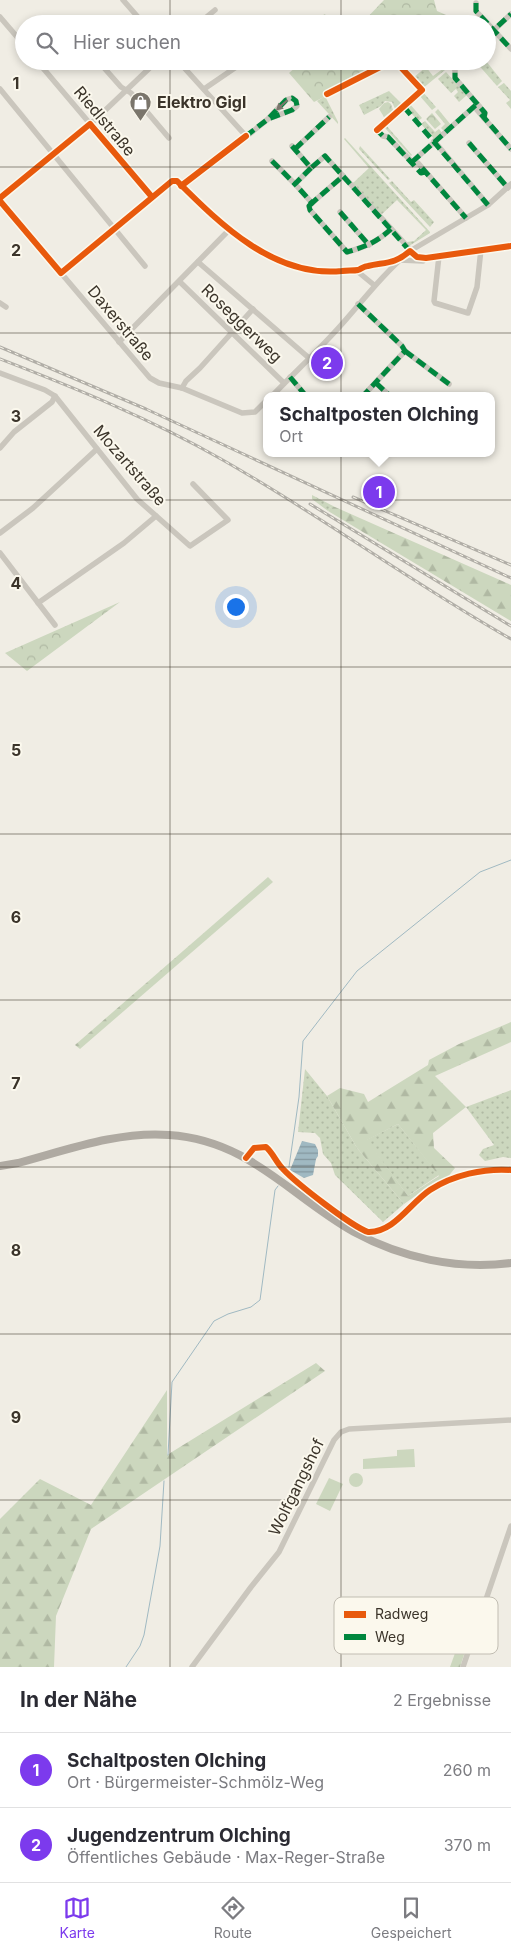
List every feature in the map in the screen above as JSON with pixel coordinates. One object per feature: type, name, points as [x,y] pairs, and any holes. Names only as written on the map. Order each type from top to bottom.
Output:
[{"type":"main road","points":[[0,1166],[111,1138],[148,1134],[203,1140],[246,1158],[270,1172],[353,1231],[397,1251],[436,1261],[459,1264],[478,1265],[511,1262]]},
{"type":"street","points":[[123,0],[136,15]]},
{"type":"street","points":[[476,3],[476,11],[479,15]]},
{"type":"street","points":[[209,15],[215,10]]},
{"type":"street","points":[[496,28],[511,14]]},
{"type":"street","points":[[0,16],[15,34]]},
{"type":"street","points":[[496,34],[511,49]]},
{"type":"street","name":"Riedlstraße","points":[[45,70],[152,197]]},
{"type":"street","points":[[106,70],[169,138]]},
{"type":"street","points":[[0,200],[90,124],[147,70]]},
{"type":"street","points":[[186,70],[246,136]]},
{"type":"street","points":[[204,89],[232,70]]},
{"type":"street","points":[[455,70],[455,78],[478,105],[477,110],[511,149]]},
{"type":"street","points":[[0,89],[145,266]]},
{"type":"street","points":[[179,184],[268,119],[286,100],[292,98],[296,101],[297,106],[292,110],[268,119]]},
{"type":"street","points":[[412,163],[434,141],[478,105]]},
{"type":"street","points":[[311,168],[293,147],[330,117]]},
{"type":"street","points":[[376,130],[383,136],[388,137],[420,173],[425,172],[466,218]]},
{"type":"street","points":[[434,141],[488,205]]},
{"type":"street","points":[[276,392],[399,260],[410,251],[488,205],[509,186],[469,143]]},
{"type":"street","points":[[294,184],[325,156],[410,251],[422,258],[430,258]]},
{"type":"street","points":[[272,161],[312,203]]},
{"type":"street","points":[[343,176],[309,206],[310,210],[347,252],[370,245],[391,229]]},
{"type":"street","points":[[61,273],[172,181],[179,184],[229,230],[255,248],[289,265],[320,272],[357,270],[374,285]]},
{"type":"street","name":"Daxerstraße","points":[[0,200],[150,378],[159,383],[182,388],[242,413],[252,413],[263,404]]},
{"type":"street","points":[[340,212],[370,245]]},
{"type":"street","points":[[120,342],[229,230]]},
{"type":"street","points":[[399,260],[419,262],[439,256],[511,246]]},
{"type":"street","points":[[439,256],[434,301],[468,313],[477,287],[481,249]]},
{"type":"street","points":[[198,262],[309,358]]},
{"type":"street","name":"Roseggerweg","points":[[180,282],[284,383]]},
{"type":"street","points":[[358,304],[405,351],[449,384]]},
{"type":"street","points":[[182,388],[186,381],[253,309]]},
{"type":"street","points":[[367,392],[405,351]]},
{"type":"street","points":[[0,373],[46,390],[56,396],[52,402],[14,432],[0,448]]},
{"type":"street","points":[[290,378],[302,392]]},
{"type":"street","points":[[376,383],[386,392]]},
{"type":"street","name":"Mozartstraße","points":[[56,396],[137,499],[190,546],[228,520],[193,484]]},
{"type":"street","points":[[0,533],[33,508],[97,449]]},
{"type":"street","points":[[38,603],[124,543],[156,516]]},
{"type":"street","points":[[0,553],[56,625]]},
{"type":"street","points":[[246,1158],[254,1148],[266,1147],[290,1176],[368,1232],[380,1230],[390,1225],[423,1196],[443,1183],[484,1171],[511,1170]]},
{"type":"street","name":"Wolfgangshof","points":[[192,1667],[279,1552],[334,1440],[341,1432],[349,1429],[511,1420]]},
{"type":"street","points":[[487,1597],[511,1526]]},
{"type":"street","points":[[463,1667],[467,1654]]},
{"type":"green space","points":[[384,0],[434,0],[437,11],[446,15],[370,15]]},
{"type":"green space","points":[[292,70],[378,70],[314,102],[289,73]]},
{"type":"green space","points":[[422,70],[428,70],[433,76],[441,70],[445,70],[422,89],[413,78]]},
{"type":"green space","points":[[483,70],[493,70],[502,81],[497,86]]},
{"type":"green space","points":[[446,72],[467,95],[459,102],[454,96],[458,92],[456,89],[451,93],[438,79]]},
{"type":"green space","points":[[504,83],[511,91],[511,109],[506,103],[510,100],[498,87]]},
{"type":"green space","points":[[389,91],[403,105],[396,111],[392,102],[385,101],[381,106],[364,115],[359,105]]},
{"type":"green space","points":[[422,91],[436,107],[432,110],[419,95]]},
{"type":"green space","points":[[325,96],[338,122],[338,124],[317,101]]},
{"type":"green space","points":[[388,102],[393,110],[384,117],[379,109],[384,103]]},
{"type":"green space","points":[[409,103],[422,118],[418,121],[405,106]]},
{"type":"green space","points":[[438,109],[451,125],[444,131],[441,128],[445,124],[435,112]]},
{"type":"green space","points":[[432,113],[441,124],[435,129],[426,119]]},
{"type":"green space","points":[[425,121],[435,132],[439,129],[442,133],[434,139],[421,124]]},
{"type":"green space","points":[[385,124],[412,155],[411,156],[383,126]]},
{"type":"green space","points":[[345,138],[430,233],[409,246],[407,242],[414,241],[426,230],[397,200],[381,215],[353,183],[369,168]]},
{"type":"green space","points":[[360,146],[390,179],[388,180],[359,149]]},
{"type":"green space","points":[[392,181],[411,202],[414,200],[434,222],[430,227],[389,183]]},
{"type":"green space","points":[[312,495],[335,507],[331,507],[328,511],[312,499]]},
{"type":"green space","points":[[331,507],[335,507],[511,585],[511,621],[328,511]]},
{"type":"green space","points":[[120,602],[27,671],[5,653]]},
{"type":"green space","points":[[268,877],[273,882],[80,1049],[75,1045]]},
{"type":"green space","points":[[511,1022],[511,1042],[435,1076],[466,1107],[433,1133],[434,1148],[455,1168],[447,1178],[404,1204],[357,1148],[327,1096],[340,1088],[364,1094],[368,1102],[428,1065],[429,1060],[459,1044]],"holes":[[[398,1124],[439,1176],[408,1196],[367,1140]]]},
{"type":"green space","points":[[305,1069],[327,1096],[357,1148],[404,1204],[383,1222],[335,1175],[331,1163],[323,1154],[320,1138],[315,1133],[298,1132]]},
{"type":"green space","points":[[511,1090],[511,1158],[503,1157],[485,1161],[479,1155],[483,1149],[494,1145],[466,1107]]},
{"type":"green space","points":[[398,1124],[439,1175],[408,1196],[366,1140]]},
{"type":"green space","points":[[316,1363],[325,1371],[91,1529],[56,1616],[54,1667],[0,1667],[0,1519],[40,1479],[91,1505],[167,1390],[167,1455]]},
{"type":"green space","points":[[414,1449],[415,1467],[363,1469],[363,1459],[397,1456],[397,1450]]},
{"type":"green space","points":[[356,1473],[361,1475],[363,1480],[361,1485],[356,1487],[351,1485],[349,1480],[351,1475]]},
{"type":"green space","points":[[329,1478],[343,1484],[330,1511],[316,1504]]},
{"type":"green space","points":[[455,1654],[464,1654],[460,1667],[450,1667]]},
{"type":"water","points":[[302,1141],[315,1144],[318,1150],[313,1175],[304,1178],[290,1170]]},
{"type":"waterway","points":[[289,1167],[299,1097],[303,1041],[357,971],[480,872],[511,860]]},
{"type":"waterway","points":[[168,1455],[172,1382],[214,1321],[228,1314],[251,1307],[260,1300],[275,1190],[278,1186]]},
{"type":"waterway","points":[[126,1667],[140,1646],[144,1635],[160,1546],[164,1481]]},
{"type":"railway","points":[[0,347],[146,409],[511,578]]},
{"type":"railway","points":[[0,359],[112,405],[194,444],[258,481],[511,639]]},
{"type":"railway","points":[[353,497],[511,565]]},
{"type":"railway","points":[[310,504],[511,626]]},
{"type":"marked path","points":[[476,3],[476,11],[480,15]]},
{"type":"marked path","points":[[496,28],[511,14]]},
{"type":"marked path","points":[[496,33],[511,49]]},
{"type":"marked path","points":[[455,70],[455,78],[485,113],[484,118]]},
{"type":"marked path","points":[[246,136],[268,119],[286,100],[292,98],[296,101],[297,106],[292,110],[268,119]]},
{"type":"marked path","points":[[412,162],[477,104]]},
{"type":"marked path","points":[[404,107],[488,205]]},
{"type":"marked path","points":[[481,114],[511,149]]},
{"type":"marked path","points":[[295,149],[329,117]]},
{"type":"marked path","points":[[378,128],[377,130],[383,136],[388,137],[421,173],[425,172]]},
{"type":"marked path","points":[[469,143],[508,188]]},
{"type":"marked path","points":[[292,146],[311,168],[325,156],[410,251]]},
{"type":"marked path","points":[[272,161],[295,184]]},
{"type":"marked path","points":[[311,168],[295,184],[312,203],[343,176]]},
{"type":"marked path","points":[[422,168],[466,218]]},
{"type":"marked path","points":[[312,203],[309,206],[310,210],[347,252],[371,243],[391,229]]},
{"type":"marked path","points":[[340,212],[369,245]]},
{"type":"marked path","points":[[358,304],[405,351],[367,392]]},
{"type":"marked path","points":[[405,351],[449,384]]},
{"type":"marked path","points":[[290,377],[303,392]]},
{"type":"marked path","points":[[376,383],[386,392]]},
{"type":"cycle path","points":[[327,94],[374,70]]},
{"type":"cycle path","points":[[377,130],[422,90],[403,70]]},
{"type":"cycle path","points":[[0,198],[90,124],[152,197]]},
{"type":"cycle path","points":[[181,186],[246,136]]},
{"type":"cycle path","points":[[0,201],[61,273],[172,181],[177,181],[212,215],[251,245],[272,257],[294,266],[317,271],[358,270],[365,266],[395,260],[410,251],[417,257],[426,258],[511,246]]},
{"type":"cycle path","points":[[246,1158],[254,1148],[266,1147],[299,1184],[324,1204],[368,1232],[386,1228],[394,1223],[430,1190],[449,1180],[480,1171],[511,1170]]},
{"type":"place","name":"Elektro Gigl","points":[[141,121]]},
{"type":"place","name":"Jugendzentrum Olching","points":[[327,363]]},
{"type":"place","name":"Schaltposten Olching","points":[[379,492]]}]
